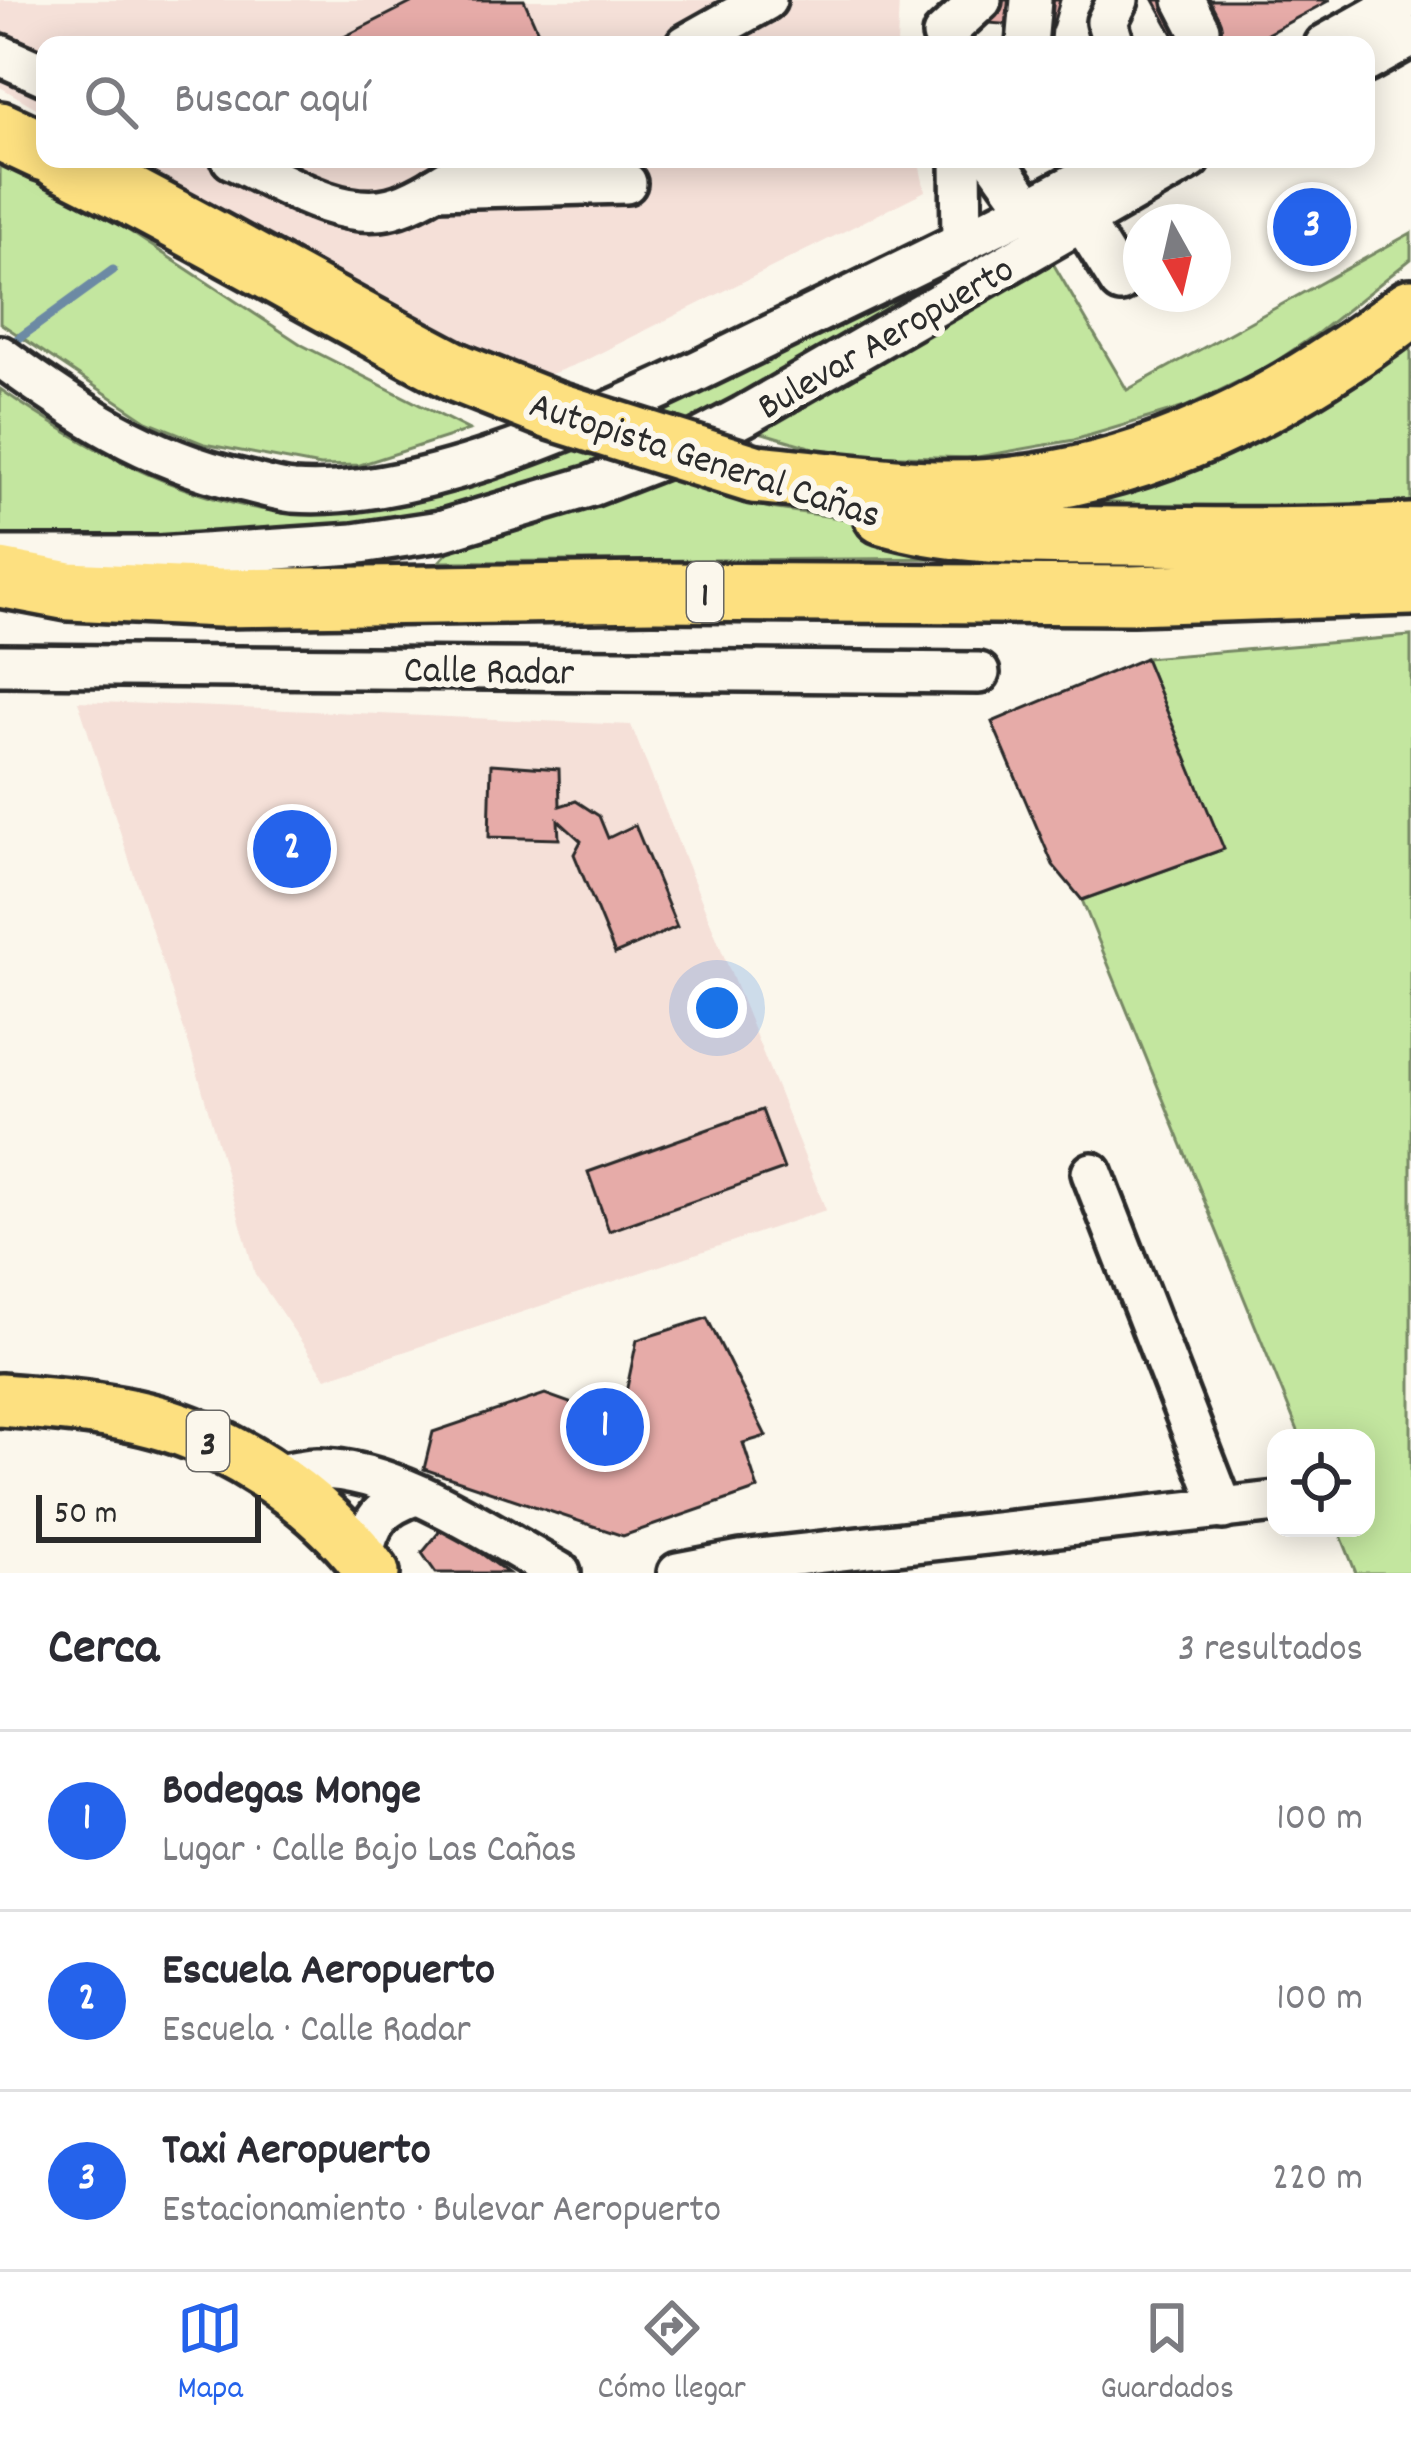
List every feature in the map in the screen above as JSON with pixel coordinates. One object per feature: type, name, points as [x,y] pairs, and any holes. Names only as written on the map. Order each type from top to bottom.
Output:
[{"type":"highway","points":[[0,131],[36,148]]},
{"type":"highway","name":"Autopista General Cañas","points":[[77,168],[172,214],[344,314],[458,373],[551,410],[895,519],[1049,536],[1306,538],[1411,533]]},
{"type":"highway","points":[[754,474],[935,490],[1028,484],[1107,470],[1241,420],[1318,376],[1411,308]]},
{"type":"highway","name":"Autopista General Cañas","points":[[0,578],[92,593],[219,598],[652,592],[1132,595],[1411,586]]},
{"type":"main road","name":"3","points":[[0,1400],[136,1418],[200,1437],[270,1477],[319,1513],[368,1565]]},
{"type":"street","points":[[702,36],[766,0]]},
{"type":"street","points":[[944,27],[981,0]]},
{"type":"street","points":[[1028,36],[1031,0]]},
{"type":"street","points":[[1111,36],[1107,22],[1118,0]]},
{"type":"street","points":[[1341,36],[1406,0]]},
{"type":"street","points":[[1375,57],[1411,37]]},
{"type":"street","points":[[0,55],[36,71]]},
{"type":"street","points":[[252,168],[328,202],[370,212],[396,207],[466,168]]},
{"type":"street","points":[[961,168],[962,242]]},
{"type":"street","points":[[1016,168],[1078,194],[1120,282]]},
{"type":"street","name":"Bulevar Aeropuerto","points":[[0,356],[79,413],[137,446],[211,473],[287,491],[343,494],[402,482],[550,435],[679,380],[962,242],[1078,194],[1161,168]]},
{"type":"street","points":[[429,188],[626,183]]},
{"type":"street","name":"Bulevar Aeropuerto","points":[[0,556],[159,557],[354,544],[440,531],[525,508],[666,457],[1078,194]]},
{"type":"street","name":"Calle Radar","points":[[0,664],[979,673]]},
{"type":"street","points":[[1091,1173],[1223,1509]]},
{"type":"street","points":[[270,1477],[316,1469],[360,1473],[415,1495],[560,1573]]},
{"type":"street","points":[[368,1565],[376,1514],[415,1495]]},
{"type":"street","points":[[679,1573],[741,1561],[1267,1503]]},
{"type":"shaded area","points":[[0,0],[899,0],[897,36],[36,36],[36,108],[0,87]]},
{"type":"shaded area","points":[[142,168],[920,168],[925,191],[546,376],[501,360],[343,284]]},
{"type":"shaded area","points":[[78,701],[631,725],[826,1210],[326,1378],[255,1274],[195,1064]]},
{"type":"green space","points":[[0,158],[102,213],[302,345],[469,430],[360,465],[320,466],[204,444],[147,421],[0,323]]},
{"type":"green space","points":[[1017,226],[1022,241],[638,451],[450,517],[228,540],[31,540],[0,534],[0,389],[131,467],[202,495],[288,513],[369,507]]},
{"type":"green space","points":[[1411,233],[1411,259],[1268,367],[1185,407],[1074,440],[972,458],[833,454],[746,428],[1051,260],[1127,390]]},
{"type":"green space","points":[[1411,330],[1411,506],[1221,508],[1073,501]]},
{"type":"green space","points":[[653,475],[770,508],[1114,557],[439,562],[459,540]]},
{"type":"green space","points":[[1411,636],[1411,1573],[1356,1573],[1342,1537],[1375,1537],[1375,1429],[1297,1429],[1082,900],[1223,849],[1145,658]]},
{"type":"building","points":[[417,0],[524,0],[540,36],[346,36]]},
{"type":"building","points":[[992,0],[1060,0],[1052,28],[988,23]]},
{"type":"building","points":[[1154,0],[1330,0],[1264,36],[1174,36]]},
{"type":"building","points":[[1145,658],[1224,849],[1082,900],[1053,865],[992,722]]},
{"type":"building","points":[[491,764],[559,769],[560,806],[576,801],[599,816],[608,838],[635,825],[677,927],[615,954],[574,854],[581,841],[558,820],[559,839],[489,837]]},
{"type":"building","points":[[762,1110],[784,1169],[609,1231],[588,1172]]},
{"type":"building","points":[[707,1318],[766,1436],[743,1443],[758,1489],[623,1536],[424,1469],[433,1432],[545,1394],[620,1421],[637,1340]]},
{"type":"building","points":[[444,1526],[508,1573],[436,1573],[422,1553]]},
{"type":"waterway","points":[[4,349],[113,270]]},
{"type":"place","name":"Taxi Aeropuerto","points":[[1312,227]]},
{"type":"place","name":"Escuela Aeropuerto","points":[[292,849]]},
{"type":"place","name":"Bodegas Monge","points":[[605,1427]]}]
